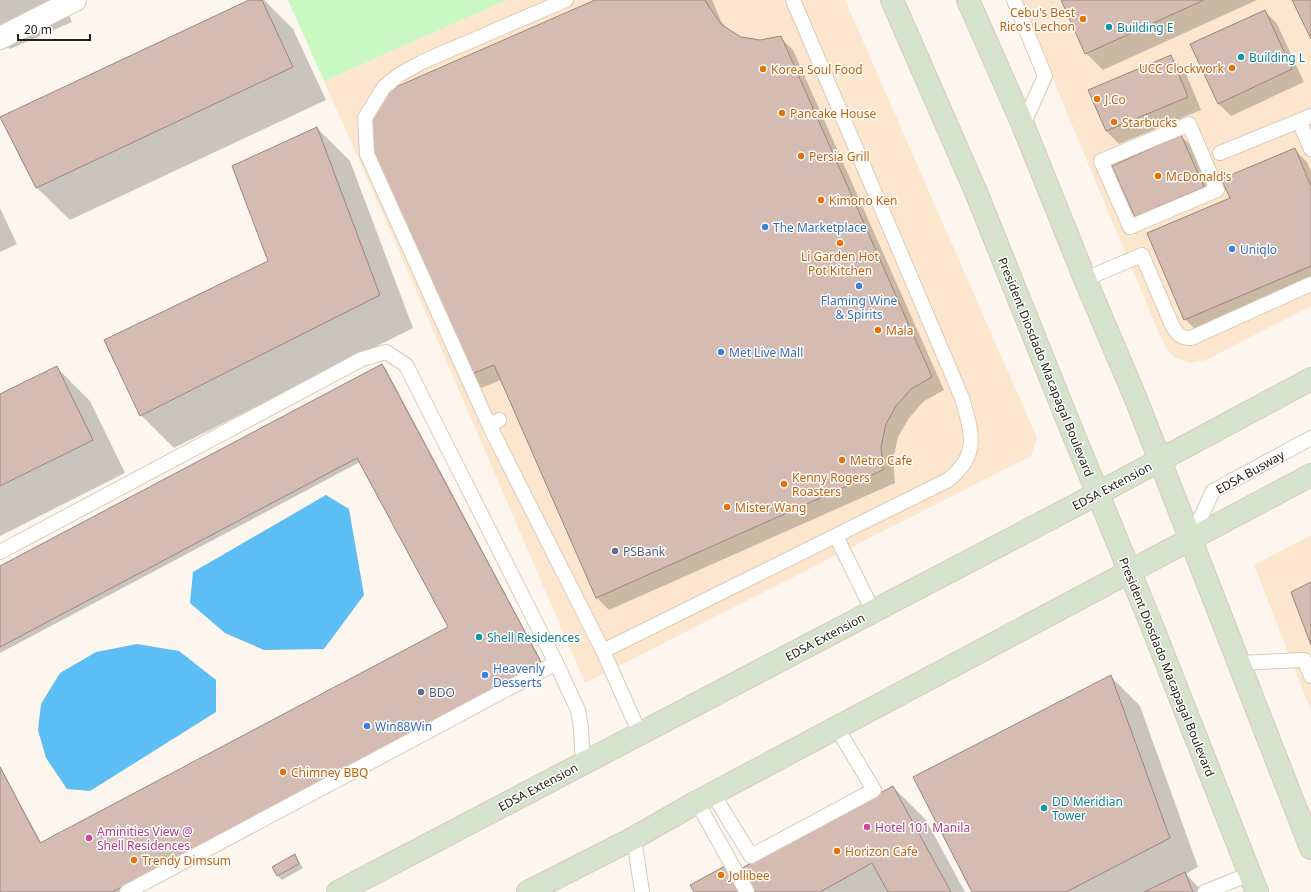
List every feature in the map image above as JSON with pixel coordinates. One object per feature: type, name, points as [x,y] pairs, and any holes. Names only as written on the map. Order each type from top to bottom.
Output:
[{"type":"main road","name":"President Diosdado Macapagal Boulevard","points":[[892,0],[976,192],[1130,572],[1253,883]]},
{"type":"main road","points":[[968,0],[1023,125],[1085,279],[1136,399],[1310,839]]},
{"type":"main road","name":"EDSA Extension","points":[[338,892],[1098,494],[1311,379]]},
{"type":"main road","points":[[533,891],[1311,475]]},
{"type":"street","points":[[0,38],[76,0]]},
{"type":"lane","points":[[566,0],[422,62],[399,75],[384,87],[364,118],[368,154],[603,651],[640,734]]},
{"type":"lane","points":[[603,651],[920,495],[948,480],[958,472],[967,460],[971,445],[970,424],[962,398],[793,0]]},
{"type":"lane","points":[[1014,0],[1045,76],[1023,125]]},
{"type":"lane","points":[[1220,153],[1305,118],[1311,149]]},
{"type":"lane","points":[[1189,124],[1217,190],[1130,227],[1101,161],[1189,124]]},
{"type":"lane","points":[[1085,279],[1142,255],[1172,325],[1176,333],[1183,338],[1191,338],[1311,284]]},
{"type":"lane","points":[[0,552],[362,359],[386,352],[406,365],[556,663],[578,710],[581,729],[583,764]]},
{"type":"lane","name":"EDSA Busway","points":[[1191,539],[1213,491],[1311,438]]},
{"type":"lane","points":[[836,536],[873,612]]},
{"type":"lane","points":[[1240,663],[1304,660],[1311,676]]},
{"type":"lane","points":[[127,892],[556,663]]},
{"type":"lane","points":[[705,798],[753,859],[874,790],[837,728]]},
{"type":"lane","points":[[705,798],[747,892]]},
{"type":"lane","points":[[634,838],[642,892]]},
{"type":"lane","points":[[1205,892],[1253,883]]},
{"type":"shaded area","name":"Met Live Mall","points":[[507,0],[845,0],[1037,438],[1031,456],[585,683],[324,81]]},
{"type":"shaded area","points":[[1020,0],[1311,0],[1311,306],[1206,360],[1189,363],[1176,358],[1168,352]]},
{"type":"shaded area","points":[[1311,535],[1311,711],[1254,565]]},
{"type":"green space","points":[[288,0],[507,0],[324,81]]},
{"type":"water","points":[[326,495],[349,509],[364,595],[324,649],[264,650],[225,633],[190,603],[193,572]]},
{"type":"water","points":[[137,644],[179,651],[216,680],[216,712],[90,791],[67,789],[46,758],[38,730],[41,704],[60,673],[96,652]]},
{"type":"building","points":[[249,0],[262,0],[293,67],[36,188],[0,117]]},
{"type":"building","name":"Met Live Mall","points":[[595,0],[705,0],[722,25],[741,37],[760,40],[781,36],[932,377],[911,389],[896,406],[886,424],[881,447],[883,470],[596,598],[494,365],[467,376],[372,149],[368,125],[389,90]]},
{"type":"building","name":"Building E","points":[[1061,0],[1204,0],[1085,54]]},
{"type":"building","name":"Building L","points":[[1292,0],[1311,0],[1311,39]]},
{"type":"building","name":"Building L","points":[[1265,10],[1292,69],[1218,104],[1190,44]]},
{"type":"building","points":[[1171,55],[1188,97],[1106,131],[1088,90]]},
{"type":"building","points":[[317,127],[380,295],[140,416],[104,340],[268,261],[232,166]]},
{"type":"building","name":"McDonald's","points":[[1181,135],[1204,187],[1135,217],[1112,166]]},
{"type":"building","name":"Uniqlo","points":[[1295,148],[1311,186],[1311,266],[1184,320],[1147,233],[1230,198],[1221,179]]},
{"type":"building","name":"Shell Residences","points":[[382,364],[542,664],[112,892],[0,892],[0,767],[40,843],[448,627],[357,458],[0,647],[0,566]]},
{"type":"building","points":[[57,366],[93,440],[0,486],[0,394]]},
{"type":"building","points":[[1311,582],[1311,645],[1291,592]]},
{"type":"building","name":"DD Meridian Tower","points":[[1111,675],[1170,838],[1066,892],[972,892],[913,777]]},
{"type":"building","name":"Hotel 101 Manila","points":[[893,786],[951,892],[888,892],[872,863],[820,892],[755,892],[742,868]]},
{"type":"building","points":[[295,854],[299,864],[277,876],[272,867]]},
{"type":"building","name":"Jollibee","points":[[727,865],[742,892],[694,892],[690,885]]},
{"type":"building","points":[[1185,872],[1193,892],[1144,892]]},
{"type":"place","name":"Cebu's Best Rico's Lechon","points":[[1083,19]]},
{"type":"place","name":"Building E","points":[[1109,27]]},
{"type":"place","name":"Building L","points":[[1241,57]]},
{"type":"place","name":"UCC Clockwork","points":[[1232,68]]},
{"type":"place","name":"Korea Soul Food","points":[[763,69]]},
{"type":"place","name":"J.Co","points":[[1097,99]]},
{"type":"place","name":"Pancake House","points":[[782,113]]},
{"type":"place","name":"Starbucks","points":[[1114,122]]},
{"type":"place","name":"Persia Grill","points":[[801,156]]},
{"type":"place","name":"McDonald's","points":[[1158,176]]},
{"type":"place","name":"Kimono Ken","points":[[821,200]]},
{"type":"place","name":"The Marketplace","points":[[765,227]]},
{"type":"place","name":"Li Garden Hot Pot Kitchen","points":[[840,243]]},
{"type":"place","name":"Uniqlo","points":[[1232,249]]},
{"type":"place","name":"Flaming Wine & Spirits","points":[[859,286]]},
{"type":"place","name":"Mala","points":[[878,330]]},
{"type":"place","name":"Met Live Mall","points":[[721,352]]},
{"type":"place","name":"Metro Cafe","points":[[842,460]]},
{"type":"place","name":"Kenny Rogers Roasters","points":[[784,484]]},
{"type":"place","name":"Mister Wang","points":[[727,507]]},
{"type":"place","name":"PSBank","points":[[615,551]]},
{"type":"place","name":"Shell Residences","points":[[479,637]]},
{"type":"place","name":"Heavenly Desserts","points":[[485,675]]},
{"type":"place","name":"BDO","points":[[421,692]]},
{"type":"place","name":"Win88Win","points":[[367,726]]},
{"type":"place","name":"Chimney BBQ","points":[[283,772]]},
{"type":"place","name":"DD Meridian Tower","points":[[1044,808]]},
{"type":"place","name":"Hotel 101 Manila","points":[[867,827]]},
{"type":"place","name":"Aminities View @ Shell Residences","points":[[89,838]]},
{"type":"place","name":"Horizon Cafe","points":[[837,851]]},
{"type":"place","name":"Trendy Dimsum","points":[[134,860]]},
{"type":"place","name":"Jollibee","points":[[721,875]]}]
